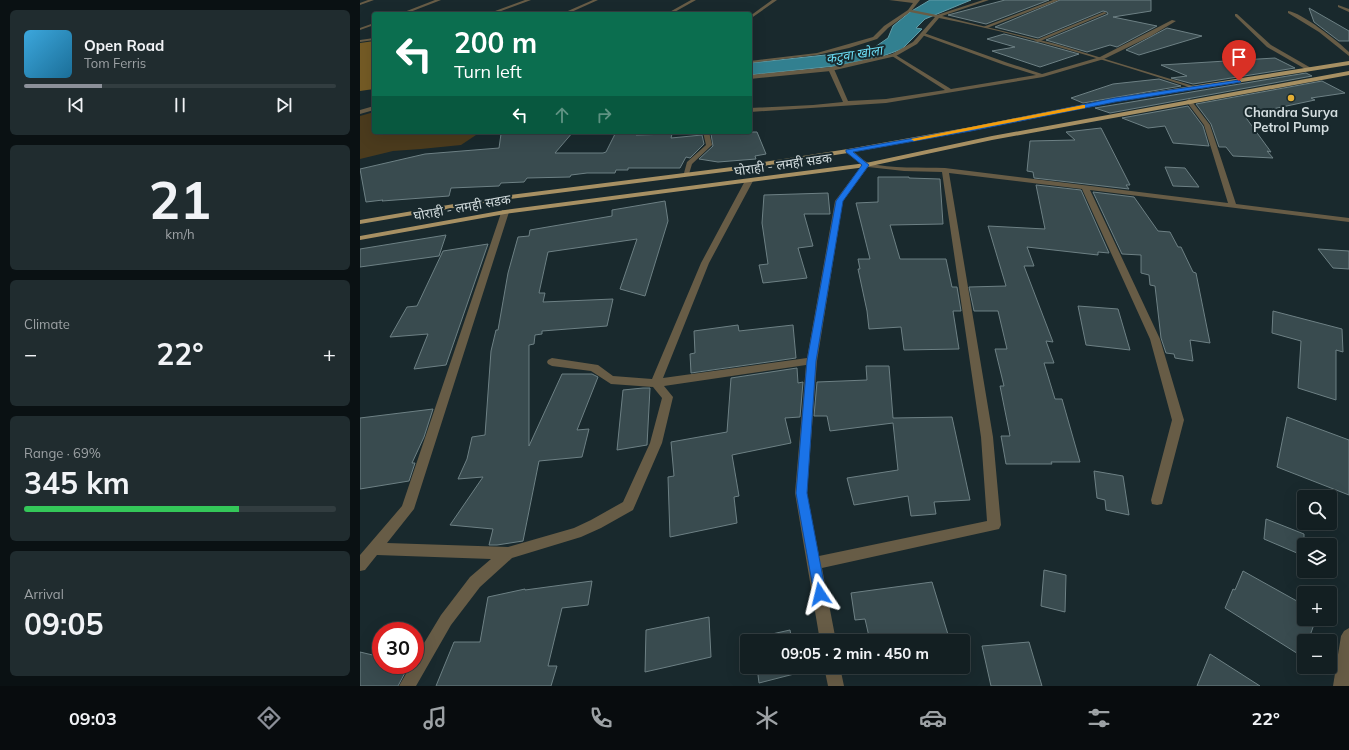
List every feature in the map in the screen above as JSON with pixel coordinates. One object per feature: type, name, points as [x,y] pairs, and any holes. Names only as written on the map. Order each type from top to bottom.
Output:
[{"type":"main road","name":"घोराही - लमही सडक","points":[[360,222],[495,199],[687,173],[732,169],[848,151],[971,129],[1115,100],[1349,63]]},
{"type":"main road","name":"घोराही - लमही सडक","points":[[360,238],[505,212],[866,165],[992,138],[1349,73]]},
{"type":"street","points":[[360,4],[372,0]]},
{"type":"street","points":[[406,12],[439,0]]},
{"type":"street","points":[[495,12],[529,0]]},
{"type":"street","points":[[568,12],[596,0]]},
{"type":"street","points":[[672,12],[694,0]]},
{"type":"street","points":[[752,17],[775,0]]},
{"type":"street","points":[[891,0],[916,1]]},
{"type":"street","points":[[752,77],[831,69],[894,55],[910,47],[924,34],[939,16],[987,0]]},
{"type":"street","points":[[985,27],[1057,0]]},
{"type":"street","points":[[752,62],[817,54],[847,47],[875,38],[886,27],[909,11],[916,1]]},
{"type":"street","points":[[1339,6],[1349,11]]},
{"type":"street","points":[[909,11],[939,16],[985,27],[1102,58],[1197,88]]},
{"type":"street","points":[[1289,12],[1319,30],[1349,55]]},
{"type":"street","points":[[1036,41],[1105,13]]},
{"type":"street","points":[[1236,15],[1269,46],[1308,69]]},
{"type":"street","points":[[752,110],[886,101],[1043,75],[1102,58],[1174,21]]},
{"type":"street","points":[[360,29],[372,25]]},
{"type":"street","points":[[924,34],[1006,64],[1043,75]]},
{"type":"street","points":[[360,35],[372,37]]},
{"type":"street","points":[[360,41],[372,38]]},
{"type":"street","points":[[894,55],[951,91]]},
{"type":"street","points":[[831,69],[846,103]]},
{"type":"street","points":[[1189,101],[1208,125],[1232,204]]},
{"type":"street","points":[[360,112],[372,109]]},
{"type":"street","points":[[687,173],[689,164],[709,145],[706,134]]},
{"type":"street","points":[[848,151],[866,165],[904,169],[945,170],[1232,204],[1349,220]]},
{"type":"street","points":[[827,634],[802,493],[812,361],[839,201],[866,165]]},
{"type":"street","points":[[814,563],[994,525],[986,437],[945,170]]},
{"type":"street","points":[[656,383],[705,263],[749,181]]},
{"type":"street","points":[[1085,187],[1155,339],[1178,420],[1158,500]]},
{"type":"street","points":[[360,565],[408,509],[505,212]]},
{"type":"street","points":[[552,362],[594,368],[611,380],[656,383],[812,361]]},
{"type":"street","points":[[375,549],[508,553],[576,532],[596,524],[628,506],[656,443],[668,397],[656,383]]},
{"type":"street","points":[[406,686],[450,614],[475,582],[508,553]]},
{"type":"street","points":[[1341,686],[1349,636]]},
{"type":"street","points":[[833,674],[836,686]]},
{"type":"shaded area","points":[[372,41],[372,89],[360,91],[360,43]]},
{"type":"shaded area","points":[[372,113],[372,134],[478,134],[461,145],[393,151],[360,159],[360,116]]},
{"type":"water","name":"कटुवा खोला","points":[[930,0],[971,0],[925,19],[916,28],[922,29],[902,49],[883,56],[836,66],[752,75],[752,63],[844,53],[875,47],[888,38],[893,26],[910,12]]},
{"type":"building","points":[[1005,0],[1049,0],[986,24],[948,15]]},
{"type":"building","points":[[1060,0],[1151,0],[1151,11],[1113,17],[1157,26],[1117,47],[1110,45],[1087,52],[1046,40],[1108,14],[1107,12],[1103,11],[1038,38],[995,27]]},
{"type":"building","points":[[1309,8],[1349,31],[1349,41],[1339,41],[1314,22]]},
{"type":"building","points":[[1167,28],[1202,36],[1139,55],[1126,50]]},
{"type":"building","points":[[1004,34],[1079,54],[1040,67],[992,51],[1015,47],[987,39]]},
{"type":"building","points":[[1275,58],[1295,68],[1193,84],[1171,78],[1187,76],[1161,65]]},
{"type":"building","points":[[1306,73],[1312,76],[1110,113],[1095,108]]},
{"type":"building","points":[[1159,79],[1181,86],[1083,103],[1071,98],[1113,84]]},
{"type":"building","points":[[1322,81],[1345,93],[1311,98],[1315,100],[1244,115],[1271,152],[1267,151],[1273,158],[1233,156],[1226,147],[1219,147],[1211,124],[1196,104]]},
{"type":"building","points":[[1188,106],[1203,126],[1209,146],[1173,143],[1165,126],[1148,128],[1122,118]]},
{"type":"building","points":[[1101,128],[1130,185],[1126,185],[1129,189],[1034,178],[1033,172],[1027,171],[1030,141],[1075,140],[1066,132]]},
{"type":"building","points":[[752,132],[757,132],[766,154],[755,156],[756,159],[718,162],[699,159],[713,146],[711,134],[752,134]]},
{"type":"building","points":[[501,134],[571,134],[555,153],[603,153],[606,152],[615,134],[672,134],[671,138],[702,135],[704,144],[690,158],[686,157],[680,168],[628,168],[628,170],[616,170],[615,173],[587,173],[571,175],[570,177],[527,178],[524,182],[501,183],[499,186],[451,188],[449,196],[366,202],[360,169],[425,154],[499,148]]},
{"type":"building","points":[[1165,167],[1185,168],[1199,187],[1173,186]]},
{"type":"building","points":[[878,177],[940,179],[943,224],[890,225],[900,259],[946,259],[952,287],[957,287],[961,311],[953,311],[959,349],[904,350],[901,327],[869,329],[867,311],[858,269],[860,269],[858,259],[870,259],[856,203],[878,202]]},
{"type":"building","points":[[1036,185],[1081,190],[1109,253],[1098,252],[1098,255],[1027,247],[1034,266],[1024,266],[1053,342],[1046,341],[1054,363],[1044,363],[1055,399],[1062,399],[1080,462],[1051,462],[1052,464],[1006,464],[1001,436],[1010,436],[1000,386],[1004,386],[995,349],[1007,349],[998,311],[974,311],[969,287],[1006,286],[988,226],[1045,229]]},
{"type":"building","points":[[1093,192],[1134,197],[1158,231],[1170,232],[1178,247],[1181,247],[1193,272],[1196,273],[1210,343],[1190,340],[1193,361],[1175,358],[1174,354],[1166,353],[1161,338],[1155,286],[1150,285],[1149,275],[1141,273],[1141,255],[1122,254]]},
{"type":"building","points":[[828,193],[830,214],[804,214],[813,246],[798,248],[807,278],[763,283],[759,265],[768,264],[762,223],[764,195]]},
{"type":"building","points":[[665,201],[668,221],[645,296],[620,289],[637,239],[548,252],[539,293],[545,293],[543,302],[613,299],[607,326],[542,331],[542,334],[535,335],[534,344],[529,345],[529,446],[562,374],[592,374],[598,377],[577,430],[589,429],[582,457],[539,461],[523,541],[489,545],[493,529],[450,525],[483,477],[458,479],[467,459],[472,437],[485,435],[491,351],[496,330],[498,330],[508,273],[518,237],[529,236],[530,230],[612,216],[612,210]]},
{"type":"building","points":[[446,235],[439,256],[360,267],[360,249]]},
{"type":"building","points":[[488,244],[446,365],[414,369],[428,334],[390,337],[407,307],[417,306],[443,251]]},
{"type":"building","points":[[1318,249],[1349,251],[1349,269],[1333,268]]},
{"type":"building","points":[[1078,306],[1118,309],[1130,350],[1086,345]]},
{"type":"building","points":[[1273,311],[1342,329],[1343,352],[1336,350],[1336,400],[1298,388],[1301,341],[1272,333]]},
{"type":"building","points":[[738,325],[739,331],[793,325],[796,358],[691,373],[690,354],[695,353],[694,331]]},
{"type":"building","points":[[866,366],[889,366],[893,418],[952,417],[970,500],[934,502],[936,514],[911,516],[908,496],[854,505],[847,478],[898,470],[893,423],[830,431],[827,416],[814,416],[817,382],[867,380]]},
{"type":"building","points":[[797,368],[798,383],[803,382],[800,417],[785,418],[791,443],[732,455],[739,496],[734,497],[737,523],[670,537],[668,477],[674,476],[671,442],[727,432],[731,378]]},
{"type":"building","points":[[650,388],[647,445],[617,450],[623,390]]},
{"type":"building","points":[[433,409],[424,437],[412,463],[415,463],[409,481],[360,489],[360,418]]},
{"type":"building","points":[[1287,417],[1349,440],[1349,495],[1337,490],[1277,467]]},
{"type":"building","points":[[1094,471],[1123,476],[1129,515],[1106,510],[1105,500],[1097,498]]},
{"type":"building","points":[[1266,519],[1304,534],[1304,538],[1297,538],[1297,553],[1264,539]]},
{"type":"building","points":[[1044,570],[1066,575],[1065,612],[1041,606]]},
{"type":"building","points":[[1243,571],[1297,601],[1297,626],[1313,626],[1311,634],[1297,634],[1297,653],[1225,608],[1233,589],[1235,590]]},
{"type":"building","points":[[592,581],[588,605],[562,608],[548,666],[557,666],[551,686],[436,686],[454,642],[480,642],[488,597],[525,589]]},
{"type":"building","points":[[932,582],[948,634],[868,634],[865,619],[855,620],[851,593]]},
{"type":"building","points":[[709,617],[711,657],[645,672],[646,630]]},
{"type":"building","points":[[790,630],[791,634],[772,634]]},
{"type":"building","points":[[1029,642],[1042,686],[991,686],[982,646]]},
{"type":"building","points":[[360,652],[372,655],[372,674],[404,674],[398,686],[360,686]]},
{"type":"building","points":[[1210,654],[1260,686],[1197,686]]},
{"type":"building","points":[[758,674],[794,674],[759,683]]},
{"type":"slow traffic","points":[[914,139],[1083,106]]},
{"type":"place","name":"Chandra Surya Petrol Pump","points":[[1291,98]]},
{"type":"route","points":[[820,594],[802,493],[812,361],[839,201],[866,165],[848,151],[971,129],[1115,100],[1239,81]]}]
